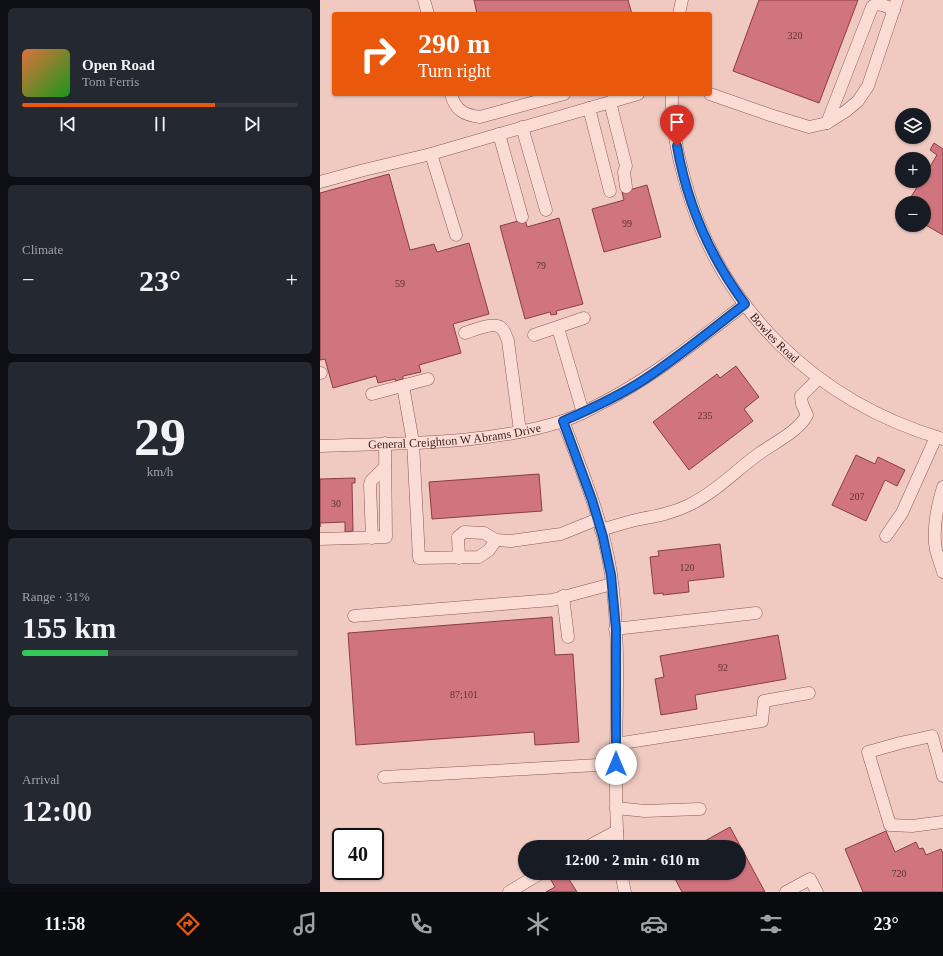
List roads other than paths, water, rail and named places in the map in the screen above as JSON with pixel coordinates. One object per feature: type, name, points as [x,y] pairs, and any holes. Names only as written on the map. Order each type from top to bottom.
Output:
[{"type":"street","points":[[424,0],[427,12]]},
{"type":"street","points":[[679,12],[682,0]]},
{"type":"street","points":[[712,95],[810,127],[827,123],[846,111],[858,101],[868,86],[896,5],[874,4],[872,7],[827,123]]},
{"type":"street","points":[[452,96],[458,109],[469,116],[480,117],[557,96]]},
{"type":"street","points":[[320,182],[431,154],[631,96]]},
{"type":"street","name":"Bowles Road","points":[[672,96],[674,128],[690,199],[714,256],[745,304],[779,344],[819,378],[842,395],[875,413],[906,427],[939,438]]},
{"type":"street","points":[[610,102],[626,166],[624,172],[626,187]]},
{"type":"street","points":[[589,108],[610,191]]},
{"type":"street","points":[[522,127],[546,210]]},
{"type":"street","points":[[499,134],[522,216]]},
{"type":"street","points":[[431,154],[456,235]]},
{"type":"street","name":"General Creighton W Abrams Drive","points":[[320,446],[466,440],[520,431],[563,421],[624,391],[663,366],[745,304]]},
{"type":"street","points":[[534,335],[584,318]]},
{"type":"street","points":[[465,333],[494,325],[501,327],[505,332],[508,341],[520,431]]},
{"type":"street","points":[[558,328],[583,412]]},
{"type":"street","points":[[459,558],[458,537],[464,532],[484,533],[496,540],[511,541],[561,534],[600,524],[638,520],[665,515],[689,506],[708,494],[757,455],[797,428],[807,415],[802,404],[801,396],[819,378]]},
{"type":"street","points":[[372,394],[428,380]]},
{"type":"street","points":[[403,386],[410,418],[413,442],[419,558],[479,557],[489,550],[496,540]]},
{"type":"street","points":[[563,421],[600,524],[608,557],[612,584],[616,629],[616,808],[618,840]]},
{"type":"street","points":[[886,536],[902,513],[939,438]]},
{"type":"street","points":[[320,540],[386,537],[385,443]]},
{"type":"street","points":[[943,487],[938,504],[935,528],[936,550],[943,572]]},
{"type":"street","points":[[354,616],[552,600],[612,584]]},
{"type":"street","points":[[563,596],[568,637]]},
{"type":"street","points":[[616,629],[756,613]]},
{"type":"street","points":[[616,744],[762,720],[764,701],[809,693]]},
{"type":"street","points":[[943,776],[932,736],[900,742],[868,752],[890,825],[912,826],[943,822]]},
{"type":"street","points":[[384,778],[616,764]]},
{"type":"street","points":[[616,808],[645,811],[700,809]]},
{"type":"street","points":[[600,840],[617,831]]},
{"type":"street","points":[[786,892],[810,879],[817,892]]},
{"type":"street","points":[[509,892],[530,880]]},
{"type":"street","points":[[623,880],[625,892]]}]
